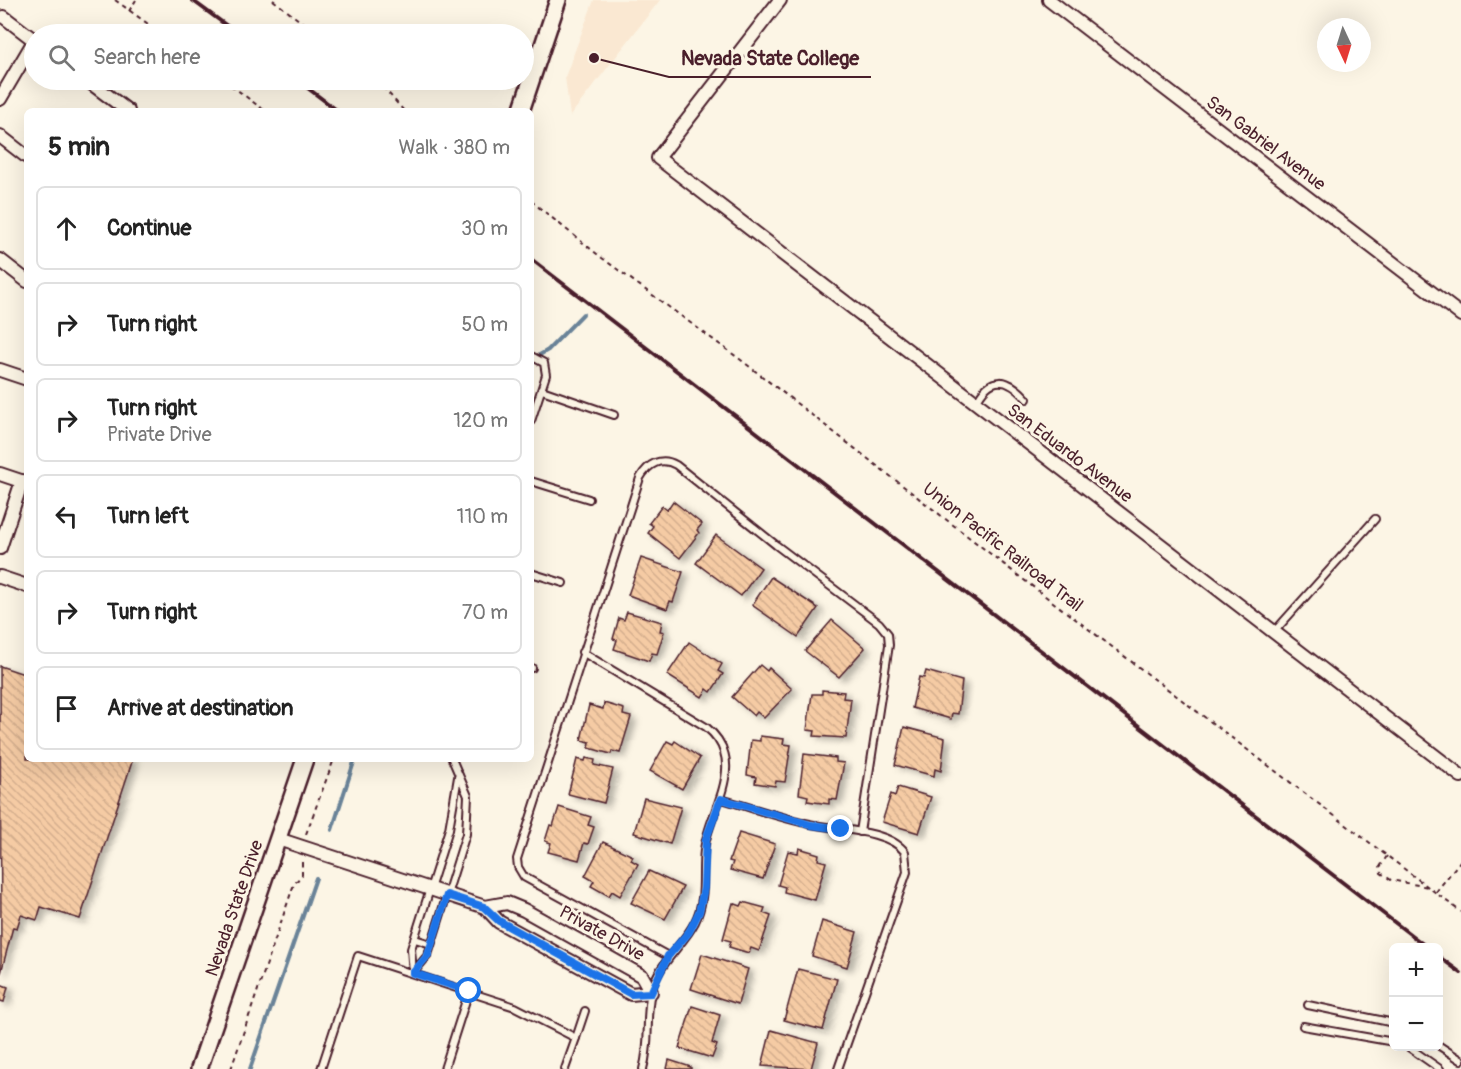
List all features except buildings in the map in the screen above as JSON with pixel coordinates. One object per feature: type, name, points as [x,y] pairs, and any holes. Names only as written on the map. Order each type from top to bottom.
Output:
[{"type":"street","points":[[534,72],[558,0]]},
{"type":"street","name":"San Eduardo Avenue","points":[[780,0],[658,158],[1461,776]]},
{"type":"street","name":"San Gabriel Avenue","points":[[1049,0],[1461,315]]},
{"type":"street","points":[[4,17],[24,32]]},
{"type":"street","points":[[0,99],[24,57]]},
{"type":"street","points":[[100,90],[124,108]]},
{"type":"street","points":[[522,108],[528,90]]},
{"type":"street","points":[[0,136],[24,155]]},
{"type":"street","points":[[0,260],[24,279]]},
{"type":"street","points":[[0,370],[24,378]]},
{"type":"street","points":[[0,474],[24,482],[0,548]]},
{"type":"street","points":[[0,577],[24,585]]},
{"type":"street","name":"Nevada State Drive","points":[[199,1069],[304,762]]},
{"type":"street","name":"Private Drive","points":[[278,839],[484,907],[499,921],[631,994],[651,993],[642,976],[525,910],[507,903],[484,907]]},
{"type":"lane","points":[[534,358],[544,363],[546,375],[534,413]]},
{"type":"lane","points":[[976,404],[981,392],[991,384],[1002,381],[1016,387],[1027,399]]},
{"type":"lane","points":[[542,390],[614,415]]},
{"type":"lane","points":[[668,956],[524,877],[518,867],[518,850],[582,652],[640,478],[650,465],[664,461],[672,462],[879,623],[888,634],[889,645],[860,832]]},
{"type":"lane","points":[[534,482],[589,499]]},
{"type":"lane","points":[[1273,632],[1375,519]]},
{"type":"lane","points":[[534,574],[563,582]]},
{"type":"lane","points":[[582,652],[717,736],[725,759],[726,772],[721,799],[706,839],[704,888],[699,912],[689,932],[668,956],[651,993],[650,1037],[643,1069]]},
{"type":"lane","points":[[413,973],[428,955],[466,834],[468,796],[453,762]]},
{"type":"lane","points":[[413,973],[411,950],[456,802],[458,773]]},
{"type":"lane","points":[[721,799],[811,825],[860,832],[898,845],[905,852],[908,865],[838,1069]]},
{"type":"lane","points":[[415,939],[431,944]]},
{"type":"lane","points":[[321,1069],[358,956],[515,1007],[576,1038]]},
{"type":"lane","points":[[444,1069],[469,991]]},
{"type":"lane","points":[[1308,1005],[1389,1022]]},
{"type":"lane","points":[[565,1069],[585,1011]]},
{"type":"lane","points":[[1303,1026],[1389,1041]]},
{"type":"lane","points":[[1443,1048],[1461,1060]]},
{"type":"lane","points":[[1413,1051],[1440,1069]]},
{"type":"path","points":[[115,0],[148,24]]},
{"type":"path","points":[[129,11],[136,0]]},
{"type":"path","points":[[273,0],[304,24]]},
{"type":"path","points":[[237,90],[261,108]]},
{"type":"path","points":[[386,90],[401,108]]},
{"type":"path","name":"Union Pacific Railroad Trail","points":[[534,203],[602,258],[767,380],[1024,580],[1461,912]]},
{"type":"path","points":[[307,826],[314,817],[333,762]]},
{"type":"path","points":[[1387,856],[1380,867],[1381,873],[1401,883],[1428,886]]},
{"type":"path","points":[[1436,892],[1461,860]]},
{"type":"path","points":[[231,1069],[294,884],[302,875],[300,871]]},
{"type":"shaded area","points":[[594,0],[660,0],[570,116],[565,77]]},
{"type":"waterway","points":[[534,358],[548,350],[583,314]]},
{"type":"waterway","points":[[332,830],[354,762]]},
{"type":"waterway","points":[[250,1069],[316,878]]},
{"type":"railway","points":[[192,0],[224,24]]},
{"type":"railway","points":[[310,90],[334,108]]},
{"type":"railway","points":[[534,261],[1421,943]]},
{"type":"railway","points":[[1443,960],[1461,973]]},
{"type":"place","name":"Nevada State College","points":[[594,58]]},
{"type":"route","points":[[469,991],[413,973],[428,955],[447,895],[484,907],[499,921],[631,994],[651,993],[658,973],[668,956],[689,932],[699,912],[704,888],[703,863],[706,839],[721,799],[811,825],[841,829]]}]
